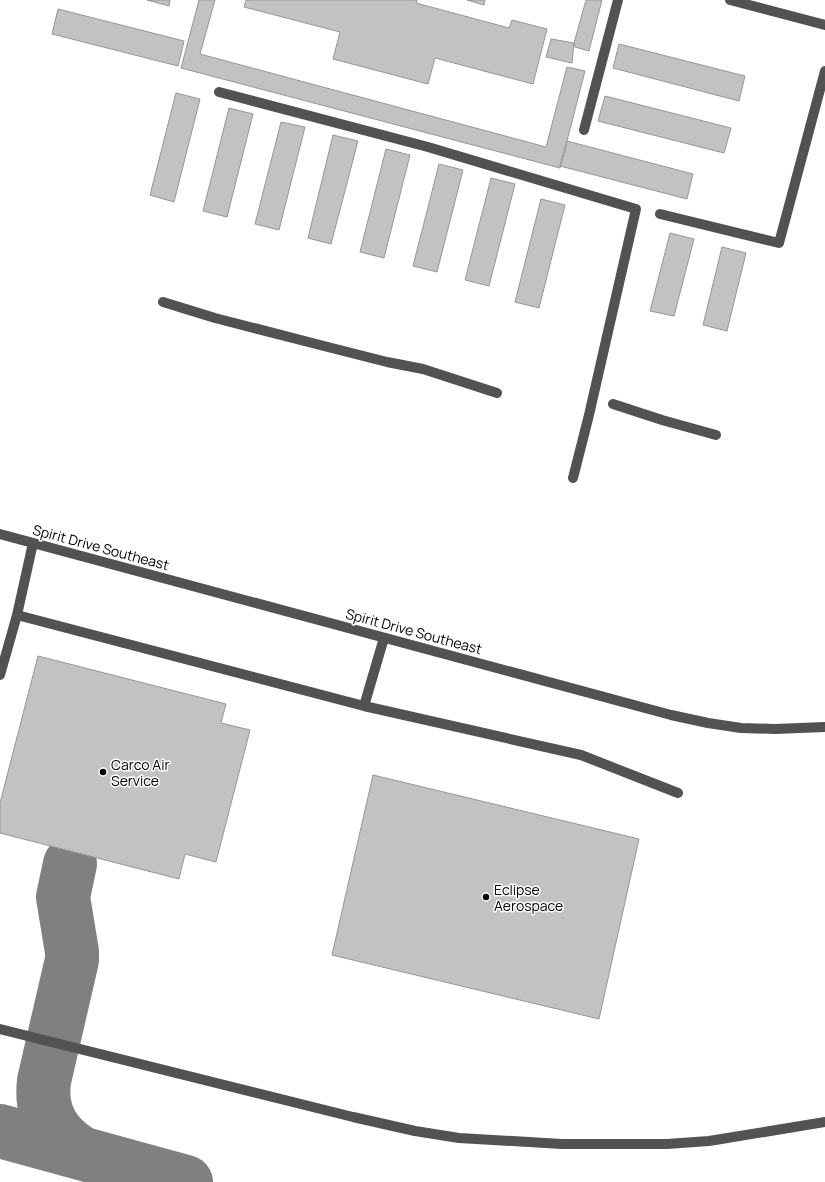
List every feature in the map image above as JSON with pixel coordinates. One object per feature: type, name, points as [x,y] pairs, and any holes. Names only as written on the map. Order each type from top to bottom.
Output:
[{"type":"street","points":[[584,130],[618,0]]},
{"type":"street","points":[[730,0],[825,25]]},
{"type":"street","points":[[660,214],[779,243],[825,71]]},
{"type":"street","points":[[219,92],[428,147],[534,180],[636,209],[589,415],[573,478]]},
{"type":"street","points":[[163,302],[215,318],[387,362],[423,369],[497,393]]},
{"type":"street","points":[[613,404],[662,420],[716,434]]},
{"type":"street","name":"Spirit Drive Southeast","points":[[0,534],[671,715],[741,728],[782,729],[825,727]]},
{"type":"street","points":[[0,675],[17,615],[33,543]]},
{"type":"street","points":[[17,615],[364,706],[581,755],[678,793]]},
{"type":"street","points":[[364,706],[384,638]]},
{"type":"street","points":[[0,1029],[353,1117],[415,1131],[459,1138],[562,1144],[667,1144],[709,1141],[825,1122]]},
{"type":"building","points":[[147,0],[170,0],[169,6]]},
{"type":"building","points":[[199,0],[215,0],[200,54],[546,147],[567,67],[585,71],[560,168],[181,68]]},
{"type":"building","points":[[246,0],[417,0],[416,3],[509,28],[512,20],[547,29],[533,84],[435,58],[428,84],[333,59],[340,32],[244,7]]},
{"type":"building","points":[[467,0],[485,0],[484,5]]},
{"type":"building","points":[[586,0],[602,0],[589,51],[575,47],[574,43]]},
{"type":"building","points":[[58,9],[184,41],[178,66],[52,34]]},
{"type":"building","points":[[551,39],[574,43],[572,63],[546,57]]},
{"type":"building","points":[[619,44],[745,76],[739,101],[613,68]]},
{"type":"building","points":[[176,93],[200,99],[174,202],[150,195]]},
{"type":"building","points":[[605,96],[731,128],[724,153],[598,121]]},
{"type":"building","points":[[229,108],[253,114],[227,217],[203,211]]},
{"type":"building","points":[[281,122],[305,127],[279,230],[255,224]]},
{"type":"building","points":[[333,135],[358,141],[331,244],[308,238]]},
{"type":"building","points":[[567,141],[693,174],[687,199],[560,166]]},
{"type":"building","points":[[386,149],[410,155],[384,258],[360,252]]},
{"type":"building","points":[[439,164],[463,170],[437,272],[413,266]]},
{"type":"building","points":[[491,178],[515,184],[489,286],[465,280]]},
{"type":"building","points":[[541,199],[565,205],[539,308],[515,302]]},
{"type":"building","points":[[670,233],[694,239],[674,316],[650,311]]},
{"type":"building","points":[[722,247],[746,253],[727,331],[703,325]]},
{"type":"building","points":[[38,656],[226,704],[221,723],[250,730],[216,862],[185,854],[179,879],[0,833],[0,803]]},
{"type":"building","name":"Eclipse Aerospace","points":[[373,775],[639,839],[599,1019],[332,955]]},
{"type":"taxiway","points":[[70,864],[63,897],[72,960],[44,1081],[43,1093],[44,1104],[51,1124],[64,1140],[83,1154]]},
{"type":"taxiway","points":[[0,1131],[186,1182]]},
{"type":"place","name":"Carco Air Service","points":[[103,772]]},
{"type":"place","name":"Eclipse Aerospace","points":[[486,897]]}]
